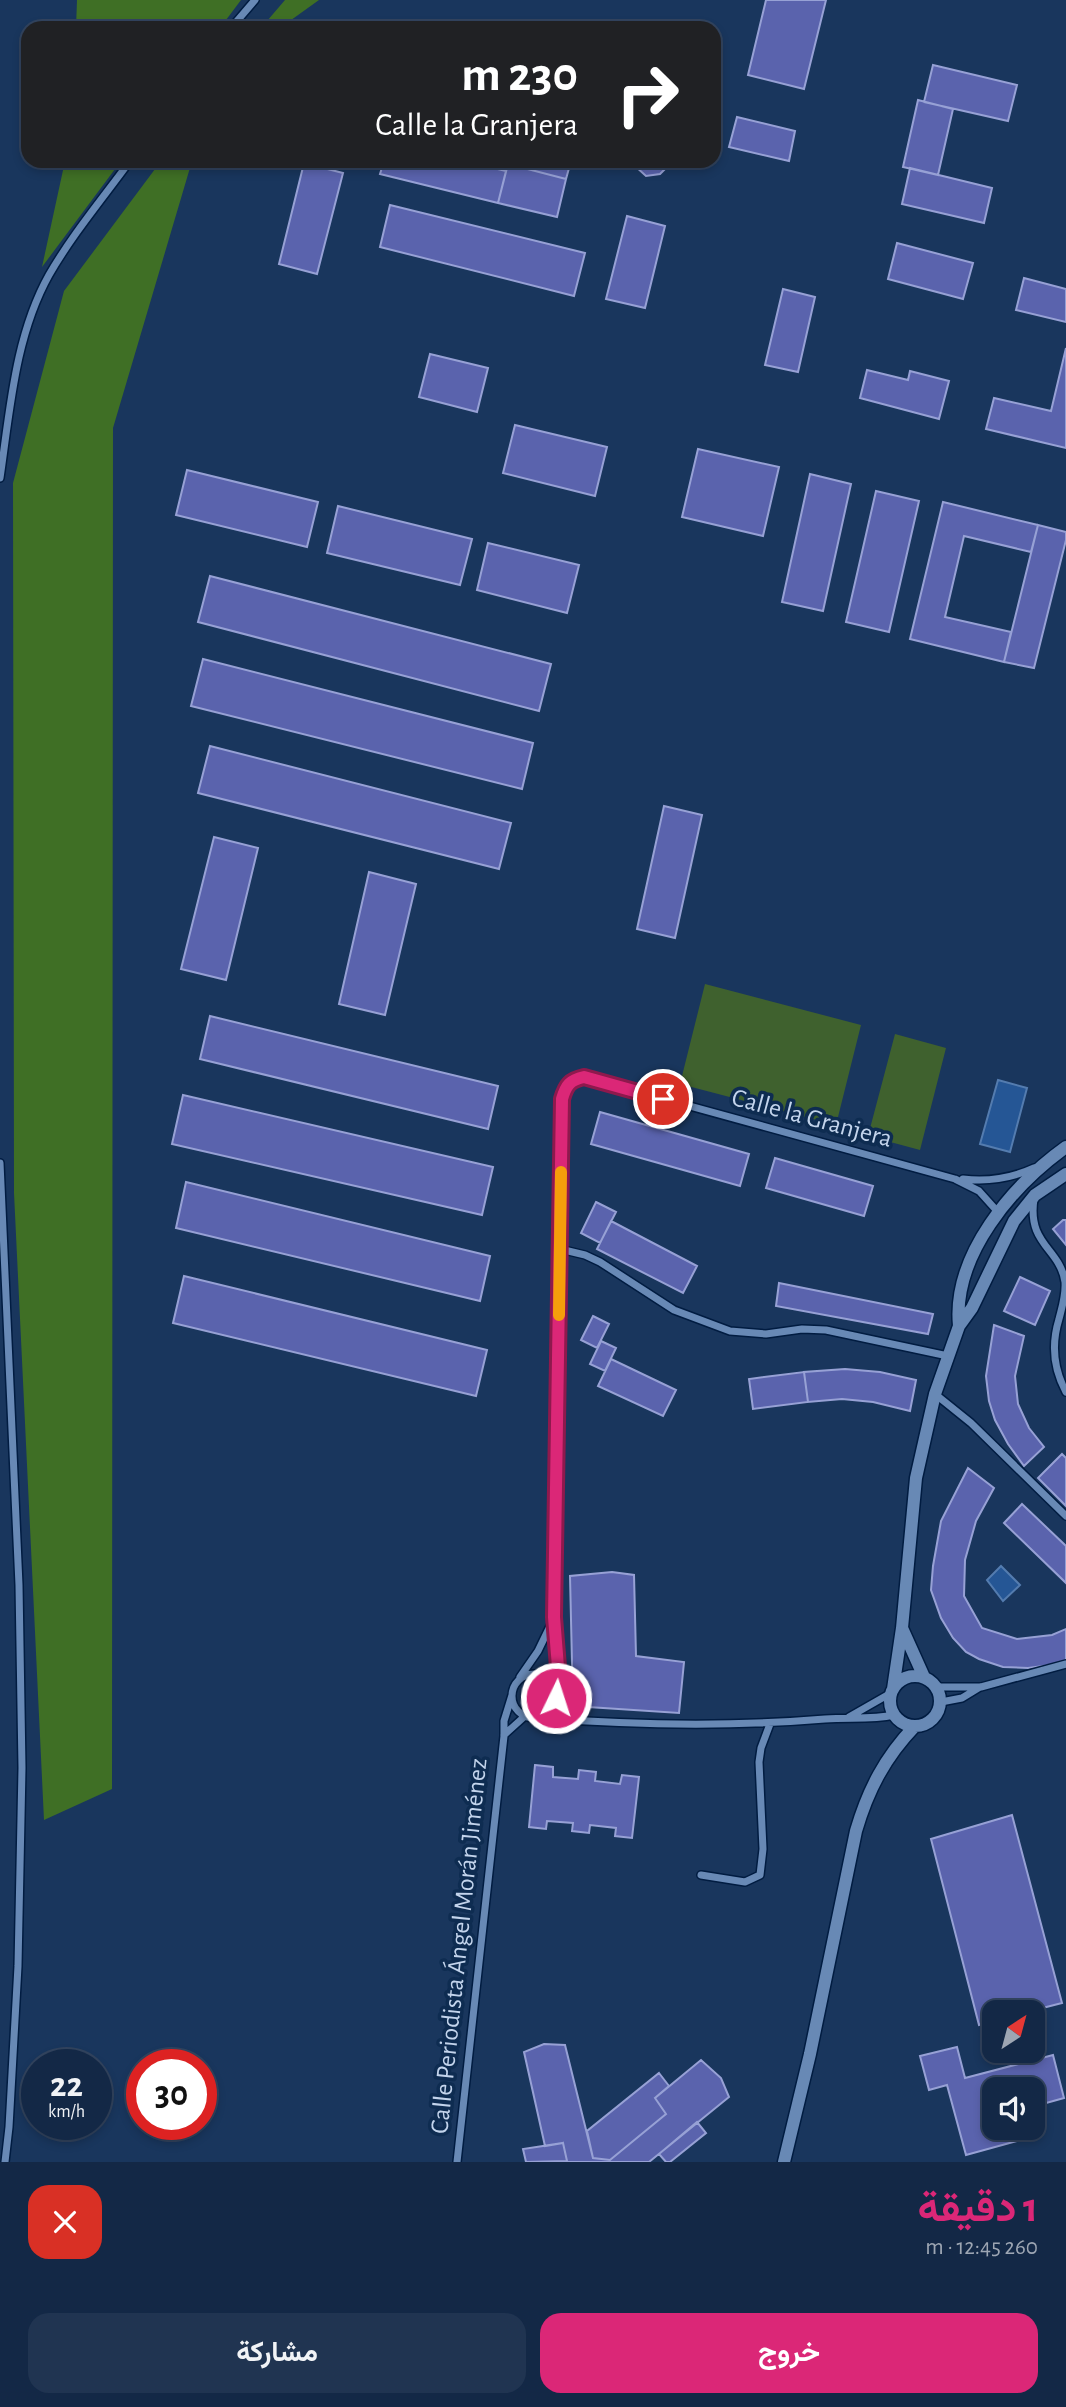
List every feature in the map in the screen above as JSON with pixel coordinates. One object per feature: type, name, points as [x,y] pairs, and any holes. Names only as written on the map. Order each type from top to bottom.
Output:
[{"type":"street","points":[[237,21],[255,0]]},
{"type":"street","points":[[0,478],[19,357],[37,302],[62,253],[125,168]]},
{"type":"street","name":"Calle la Granjera","points":[[556,1695],[558,1667],[554,1617],[562,1099],[565,1087],[574,1079],[584,1077],[955,1178],[981,1180],[1008,1177],[1041,1165]]},
{"type":"street","points":[[959,1326],[959,1304],[966,1276],[997,1212],[1041,1165],[1066,1147]]},
{"type":"street","points":[[0,1163],[19,1585],[22,1768],[18,1966],[5,2162]]},
{"type":"street","points":[[915,1726],[905,1724],[896,1717],[890,1704],[902,1628],[916,1478],[935,1394],[959,1326],[977,1298],[1014,1221],[1035,1195],[1066,1174]]},
{"type":"street","name":"Calle la Granjera","points":[[955,1178],[979,1191],[997,1212]]},
{"type":"street","points":[[1035,1195],[1033,1221],[1037,1233],[1065,1279],[1053,1354],[1066,1392]]},
{"type":"street","points":[[560,1249],[600,1262],[674,1310],[730,1331],[766,1334],[802,1329],[826,1330],[948,1356]]},
{"type":"street","points":[[935,1394],[979,1431],[1066,1517]]},
{"type":"street","name":"Calle la Granjera","points":[[517,1682],[538,1651],[554,1617]]},
{"type":"street","points":[[785,2162],[856,1831],[871,1788],[893,1749],[915,1726],[932,1720],[941,1702],[937,1687],[925,1677],[902,1628]]},
{"type":"street","points":[[941,1702],[962,1698],[981,1687],[1066,1664]]},
{"type":"street","points":[[574,1721],[566,1714],[549,1679],[536,1674],[522,1677],[517,1682],[512,1695],[513,1704],[525,1716],[538,1718],[574,1721],[673,1724],[770,1724],[849,1717],[896,1717]]},
{"type":"street","points":[[849,1717],[878,1702],[906,1677],[925,1677]]},
{"type":"street","points":[[937,1687],[981,1687]]},
{"type":"street","name":"Calle Periodista Ángel Morán Jiménez","points":[[457,2162],[504,1736],[503,1721],[512,1695]]},
{"type":"street","points":[[538,1718],[550,1711],[556,1695]]},
{"type":"street","name":"Calle Periodista Ángel Morán Jiménez","points":[[504,1736],[525,1716]]},
{"type":"street","points":[[893,1749],[896,1717]]},
{"type":"street","points":[[701,1875],[745,1882],[760,1875],[763,1849],[759,1762],[770,1724]]},
{"type":"green space","points":[[77,0],[241,0],[225,21],[76,21]]},
{"type":"green space","points":[[285,0],[319,0],[290,21],[267,21]]},
{"type":"green space","points":[[63,168],[116,168],[42,267]]},
{"type":"green space","points":[[156,168],[190,168],[113,428],[112,1789],[44,1820],[14,1193],[13,483],[64,291]]},
{"type":"green space","points":[[705,984],[861,1025],[836,1125],[680,1084]]},
{"type":"green space","points":[[895,1034],[946,1048],[920,1150],[868,1136]]},
{"type":"water","points":[[998,1080],[1027,1088],[1010,1152],[980,1144]]},
{"type":"water","points":[[1001,1566],[1020,1585],[1003,1601],[987,1580]]},
{"type":"building","points":[[766,0],[826,0],[804,89],[748,75]]},
{"type":"building","points":[[933,65],[1017,85],[1008,121],[924,102]]},
{"type":"building","points":[[918,100],[953,109],[938,175],[903,167]]},
{"type":"building","points":[[737,117],[795,131],[789,161],[729,147]]},
{"type":"building","points":[[303,168],[324,168],[343,173],[317,274],[279,264]]},
{"type":"building","points":[[382,168],[493,168],[506,171],[498,203],[380,174]]},
{"type":"building","points":[[507,168],[523,168],[566,179],[557,217],[498,203]]},
{"type":"building","points":[[523,168],[569,168],[566,179]]},
{"type":"building","points":[[637,168],[666,168],[660,174],[646,176]]},
{"type":"building","points":[[910,168],[992,188],[984,223],[902,204]]},
{"type":"building","points":[[390,205],[585,253],[574,296],[380,247]]},
{"type":"building","points":[[627,216],[665,226],[645,308],[606,299]]},
{"type":"building","points":[[897,243],[973,263],[963,299],[888,279]]},
{"type":"building","points":[[1024,278],[1066,289],[1066,322],[1016,310]]},
{"type":"building","points":[[783,289],[815,297],[798,372],[765,365]]},
{"type":"building","points":[[1066,348],[1066,448],[986,429],[994,398],[1051,411]]},
{"type":"building","points":[[430,354],[488,368],[477,412],[419,397]]},
{"type":"building","points":[[867,370],[908,380],[910,371],[949,381],[939,419],[860,398]]},
{"type":"building","points":[[515,425],[607,447],[595,496],[503,473]]},
{"type":"building","points":[[698,449],[779,467],[763,536],[682,517]]},
{"type":"building","points":[[187,470],[318,502],[307,547],[176,515]]},
{"type":"building","points":[[810,474],[851,484],[823,611],[782,602]]},
{"type":"building","points":[[876,491],[919,501],[889,632],[846,622]]},
{"type":"building","points":[[943,502],[1038,525],[1031,552],[964,536],[945,617],[1011,632],[1004,662],[910,639]]},
{"type":"building","points":[[338,506],[472,539],[460,585],[327,553]]},
{"type":"building","points":[[1038,525],[1066,532],[1066,540],[1034,668],[1004,662]]},
{"type":"building","points":[[488,543],[579,565],[567,613],[477,590]]},
{"type":"building","points":[[210,576],[551,664],[539,711],[198,622]]},
{"type":"building","points":[[203,659],[533,743],[522,789],[191,706]]},
{"type":"building","points":[[210,746],[511,823],[499,869],[198,793]]},
{"type":"building","points":[[664,806],[702,815],[675,938],[637,929]]},
{"type":"building","points":[[214,837],[258,848],[226,980],[181,969]]},
{"type":"building","points":[[369,872],[416,884],[385,1015],[339,1004]]},
{"type":"building","points":[[210,1016],[498,1086],[488,1129],[200,1059]]},
{"type":"building","points":[[183,1095],[493,1167],[482,1215],[172,1144]]},
{"type":"building","points":[[600,1112],[749,1154],[740,1186],[591,1144]]},
{"type":"building","points":[[775,1158],[873,1186],[864,1216],[766,1188]]},
{"type":"building","points":[[186,1182],[490,1256],[480,1301],[176,1228]]},
{"type":"building","points":[[596,1202],[616,1212],[600,1243],[581,1233]]},
{"type":"building","points":[[1066,1220],[1066,1245],[1053,1229]]},
{"type":"building","points":[[611,1221],[697,1266],[683,1293],[597,1249]]},
{"type":"building","points":[[184,1276],[487,1350],[476,1396],[173,1323]]},
{"type":"building","points":[[1020,1277],[1050,1291],[1035,1325],[1004,1311]]},
{"type":"building","points":[[779,1283],[933,1314],[928,1334],[776,1306]]},
{"type":"building","points":[[593,1316],[609,1324],[597,1348],[581,1340]]},
{"type":"building","points":[[994,1325],[1024,1336],[1015,1376],[1018,1404],[1029,1428],[1044,1447],[1024,1466],[995,1420],[989,1401],[986,1376]]},
{"type":"building","points":[[601,1341],[616,1348],[605,1371],[590,1364]]},
{"type":"building","points":[[611,1359],[676,1390],[663,1416],[598,1386]]},
{"type":"building","points":[[845,1369],[880,1372],[916,1380],[910,1411],[873,1402],[842,1399],[808,1402],[804,1372]]},
{"type":"building","points":[[804,1372],[808,1402],[753,1409],[749,1379]]},
{"type":"building","points":[[1062,1454],[1066,1458],[1066,1506],[1038,1478]]},
{"type":"building","points":[[968,1468],[994,1488],[976,1521],[965,1560],[964,1596],[982,1628],[1017,1639],[1052,1635],[1066,1629],[1066,1663],[1028,1668],[1003,1667],[979,1659],[966,1652],[953,1638],[941,1618],[931,1590],[941,1521]]},
{"type":"building","points":[[1022,1504],[1066,1546],[1066,1583],[1004,1523]]},
{"type":"building","points":[[612,1572],[634,1575],[636,1656],[684,1662],[679,1713],[573,1706],[570,1576]]},
{"type":"building","points":[[535,1765],[553,1767],[553,1777],[578,1779],[579,1770],[596,1772],[595,1781],[620,1784],[622,1775],[639,1777],[632,1838],[615,1836],[616,1828],[590,1825],[589,1833],[572,1831],[573,1823],[547,1821],[546,1829],[529,1827]]},
{"type":"building","points":[[1012,1815],[1062,2003],[1045,2007],[1045,2000],[982,2000],[982,2024],[979,2025],[931,1839]]},
{"type":"building","points":[[544,2044],[565,2045],[593,2158],[610,2160],[666,2114],[655,2098],[701,2060],[721,2078],[729,2097],[649,2162],[565,2162],[563,2143],[545,2146],[524,2052]]},
{"type":"building","points":[[957,2047],[965,2078],[1022,2063],[1045,2063],[1045,2057],[1053,2055],[1064,2098],[1045,2103],[1045,2077],[982,2077],[982,2140],[1017,2141],[966,2155],[947,2085],[929,2090],[920,2056]]},
{"type":"building","points":[[659,2073],[669,2086],[655,2098],[666,2114],[610,2160],[593,2158],[587,2131]]},
{"type":"building","points":[[697,2122],[706,2133],[670,2162],[666,2162],[659,2154]]},
{"type":"building","points":[[563,2143],[567,2161],[526,2162],[523,2149]]},
{"type":"slow traffic","points":[[559,1315],[561,1172]]},
{"type":"route","points":[[556,1698],[558,1642],[554,1617],[562,1099],[565,1087],[574,1079],[584,1077],[663,1099]]}]
